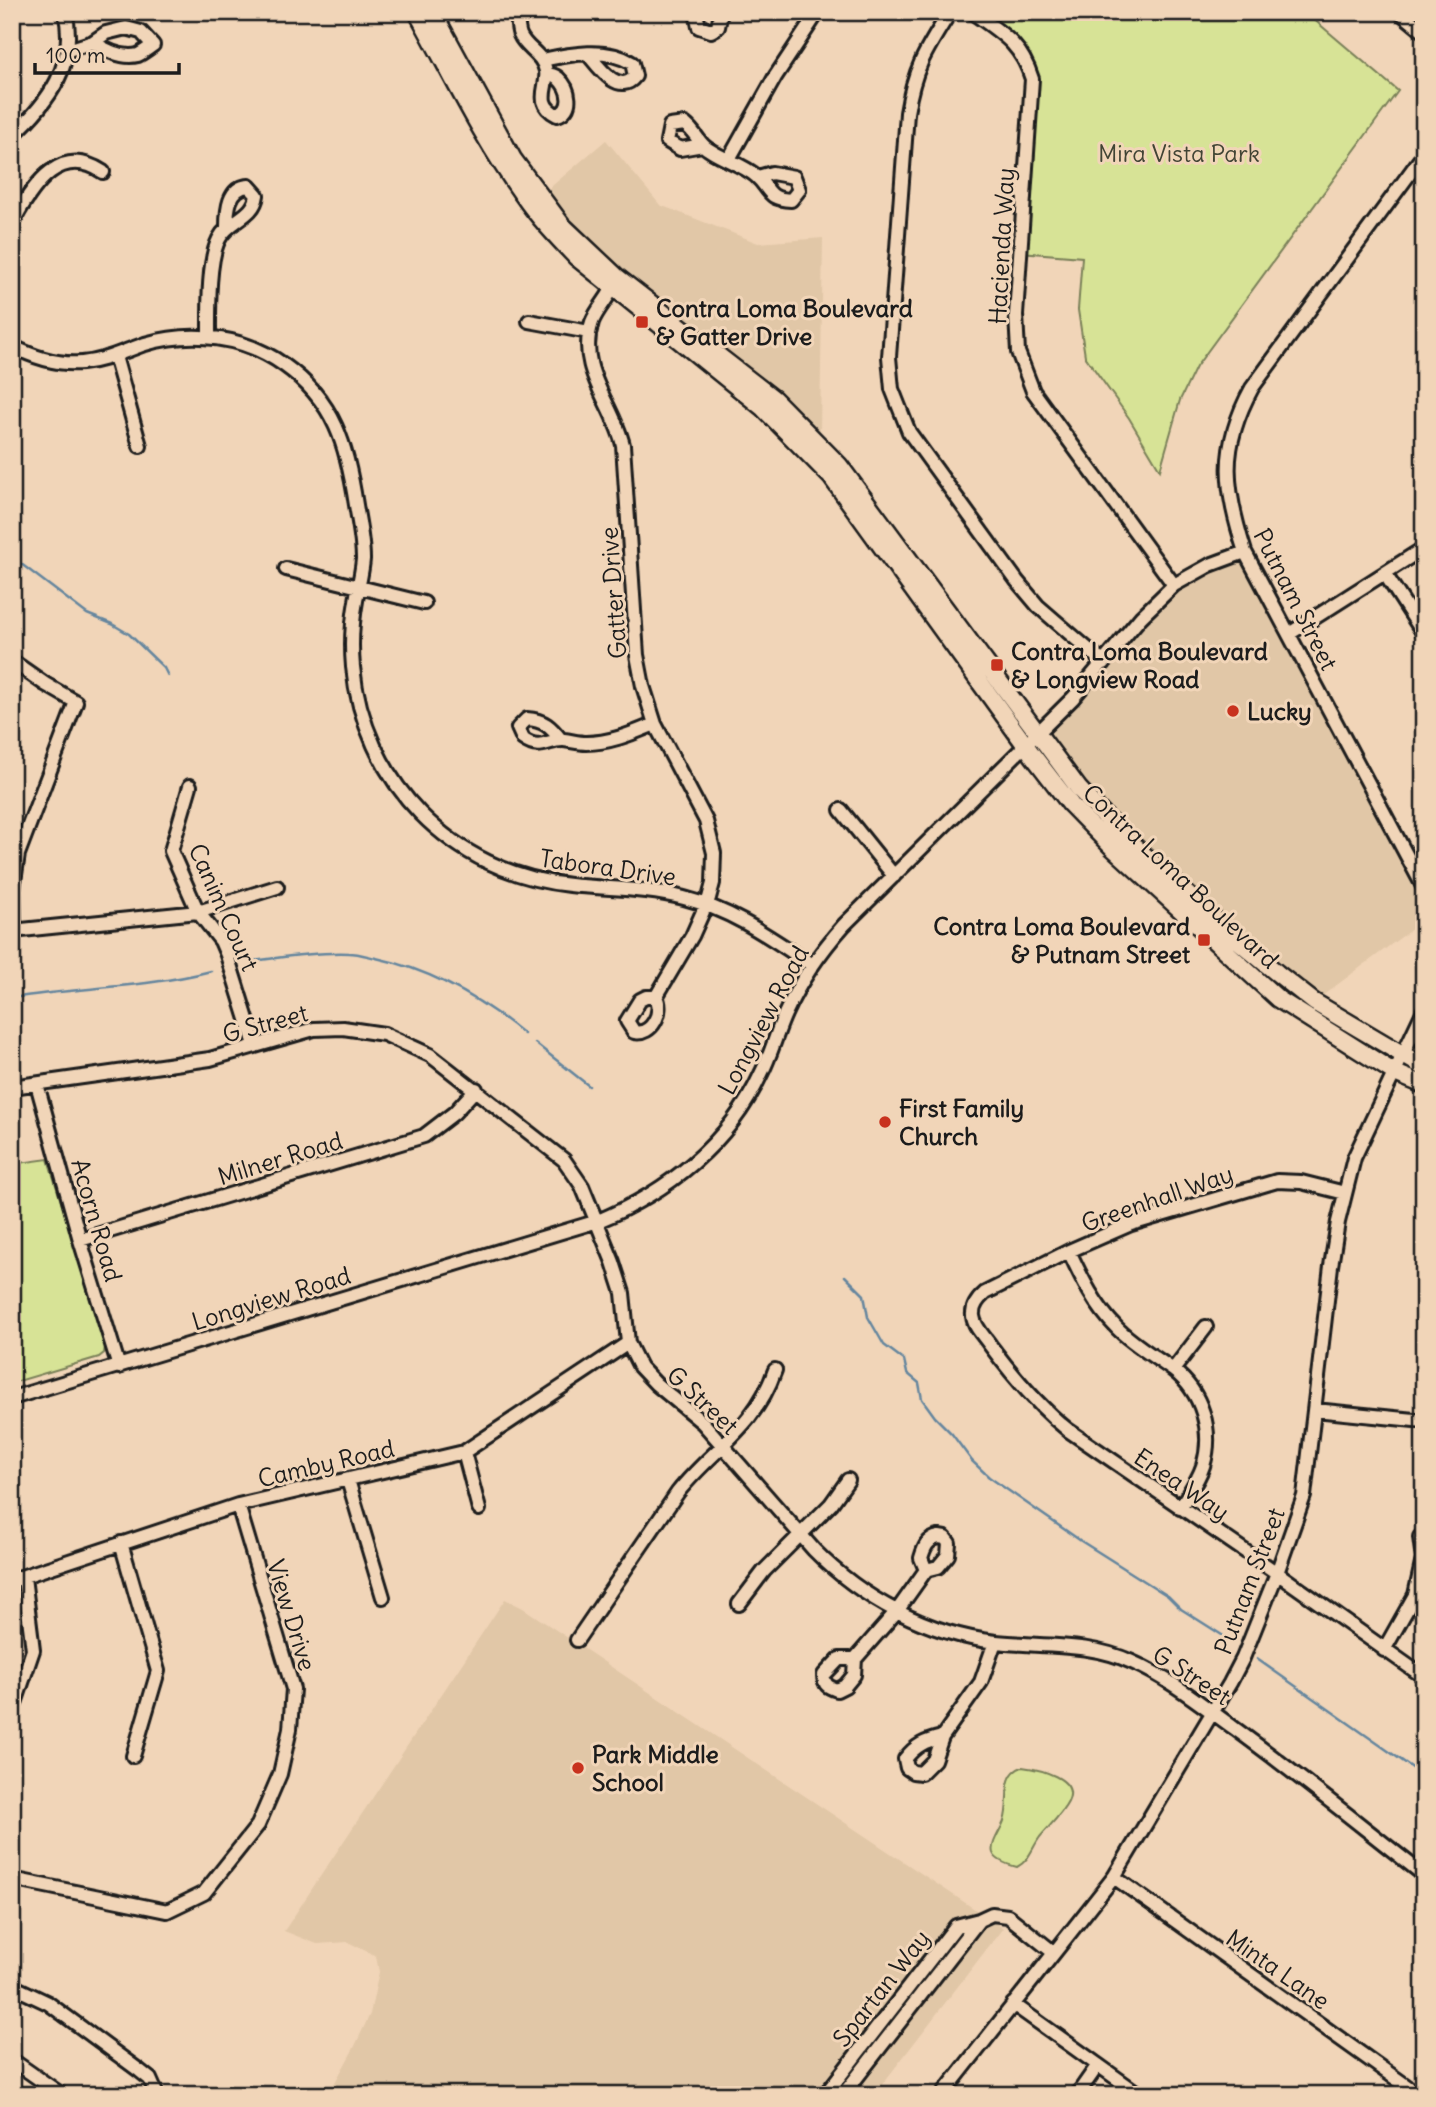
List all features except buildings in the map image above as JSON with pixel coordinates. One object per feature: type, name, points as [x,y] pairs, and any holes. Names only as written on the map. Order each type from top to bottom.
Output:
[{"type":"main road","name":"Contra Loma Boulevard","points":[[417,12],[524,197],[576,257],[615,282],[774,399],[839,465],[1079,789],[1121,834],[1235,938],[1314,1002],[1424,1067]]},
{"type":"main road","name":"Contra Loma Boulevard","points":[[433,12],[513,159],[562,225],[615,282],[762,407],[832,478],[1071,805],[1112,847],[1278,999],[1395,1073],[1424,1085]]},
{"type":"street","points":[[12,136],[41,106],[63,70],[68,50],[65,12]]},
{"type":"street","points":[[517,12],[520,36],[542,60],[547,74]]},
{"type":"street","points":[[696,12],[699,27],[711,31],[718,26],[721,12]]},
{"type":"street","points":[[729,159],[775,78],[818,12]]},
{"type":"street","points":[[950,12],[923,55],[912,84],[907,113],[889,357],[892,389],[909,432],[1017,581],[1038,606],[1104,663]]},
{"type":"street","name":"Hacienda Way","points":[[972,12],[1010,39],[1026,59],[1032,79],[1016,315],[1018,352],[1033,391],[1174,585]]},
{"type":"street","points":[[1401,12],[1424,32]]},
{"type":"street","points":[[68,50],[93,42]]},
{"type":"street","points":[[542,60],[569,54],[589,54]]},
{"type":"street","points":[[703,145],[758,177]]},
{"type":"street","name":"Putnam Street","points":[[1424,154],[1252,388],[1237,415],[1230,444],[1227,485],[1245,552],[1424,888]]},
{"type":"street","points":[[12,217],[15,218],[25,200],[41,182],[69,161],[80,161],[103,172]]},
{"type":"street","points":[[209,336],[210,287],[218,241],[227,227]]},
{"type":"street","name":"Gatter Drive","points":[[615,282],[600,306],[589,332],[587,353],[591,373],[612,414],[623,445],[637,655],[655,724],[709,829],[714,862],[713,883],[706,904],[692,936],[656,997]]},
{"type":"street","points":[[529,321],[589,332]]},
{"type":"street","name":"Tabora Drive","points":[[12,346],[40,358],[62,363],[83,363],[116,356],[162,340],[209,336],[246,345],[273,357],[302,380],[327,409],[344,442],[351,469],[363,551],[353,621],[355,683],[362,715],[374,746],[392,777],[418,811],[476,856],[528,877],[566,885],[668,894],[706,904],[755,928],[812,965]]},
{"type":"street","points":[[116,356],[140,446]]},
{"type":"street","points":[[1289,634],[1424,548]]},
{"type":"street","name":"Longview Road","points":[[12,1398],[598,1221],[629,1208],[659,1190],[686,1170],[719,1138],[751,1094],[762,1074],[785,1015],[812,965],[844,925],[1073,698],[1141,617],[1174,585],[1210,565],[1245,552]]},
{"type":"street","points":[[286,569],[424,603]]},
{"type":"street","points":[[1385,574],[1424,634]]},
{"type":"street","points":[[12,661],[76,702],[15,853],[13,931],[198,912],[277,887]]},
{"type":"street","points":[[561,740],[577,743],[602,742],[621,738],[655,724]]},
{"type":"street","name":"Canim Court","points":[[190,786],[171,851],[198,912],[221,942],[227,955],[255,1045]]},
{"type":"street","points":[[841,810],[894,877]]},
{"type":"street","name":"Putnam Street","points":[[942,2095],[1114,1877],[1243,1658],[1278,1573],[1304,1496],[1331,1266],[1354,1158],[1424,1010]]},
{"type":"street","name":"G Street","points":[[12,1087],[210,1059],[314,1030],[343,1028],[384,1034],[430,1055],[564,1160],[582,1186],[598,1221],[620,1284],[628,1343],[635,1360],[649,1378],[691,1412],[724,1446],[800,1534],[844,1578],[897,1611],[953,1633],[995,1642],[1082,1648],[1120,1657],[1158,1675],[1213,1712],[1424,1875]]},
{"type":"street","name":"Acorn Road","points":[[37,1084],[118,1367]]},
{"type":"street","name":"Milner Road","points":[[80,1240],[424,1136],[454,1113],[476,1089]]},
{"type":"street","name":"Greenhall Way","points":[[991,1289],[1131,1224],[1268,1183],[1292,1180],[1345,1193]]},
{"type":"street","points":[[1069,1251],[1088,1290],[1105,1315],[1130,1340],[1173,1370],[1196,1398],[1204,1416],[1207,1438],[1200,1473],[1180,1508]]},
{"type":"street","name":"Enea Way","points":[[991,1289],[976,1302],[972,1314],[974,1321],[1027,1393],[1068,1430],[1424,1676]]},
{"type":"street","points":[[1173,1370],[1206,1327]]},
{"type":"street","name":"Camby Road","points":[[18,1579],[238,1505],[464,1452],[628,1343]]},
{"type":"street","points":[[577,1640],[678,1492],[761,1404],[775,1370]]},
{"type":"street","points":[[1315,1410],[1424,1421]]},
{"type":"street","points":[[464,1452],[479,1509]]},
{"type":"street","points":[[348,1480],[383,1597]]},
{"type":"street","points":[[739,1604],[764,1571],[831,1504],[848,1480]]},
{"type":"street","name":"View Drive","points":[[12,1879],[167,1911],[204,1893],[258,1825],[280,1774],[290,1729],[293,1689],[238,1505]]},
{"type":"street","points":[[1384,1650],[1415,1595],[1423,1559],[1420,1537]]},
{"type":"street","points":[[121,1543],[158,1671],[133,1756]]},
{"type":"street","points":[[855,1659],[897,1611],[926,1570]]},
{"type":"street","points":[[12,1712],[33,1650],[18,1579]]},
{"type":"street","points":[[942,1737],[981,1682],[995,1642]]},
{"type":"street","name":"Minta Lane","points":[[1114,1877],[1419,2095]]},
{"type":"street","name":"Spartan Way","points":[[825,2095],[956,1926],[992,1914],[1008,1916],[1053,1952]]},
{"type":"street","name":"Spartan Way","points":[[843,2095],[979,1920]]},
{"type":"street","points":[[12,1986],[48,2003],[140,2071],[150,2079],[157,2095]]},
{"type":"street","points":[[1013,2004],[1140,2095]]},
{"type":"street","points":[[12,2060],[62,2095]]},
{"type":"street","points":[[1077,2095],[1098,2065]]},
{"type":"shaded area","points":[[606,140],[660,205],[758,243],[823,238],[820,431],[586,240],[546,191]]},
{"type":"shaded area","points":[[1245,552],[1424,888],[1424,920],[1314,1002],[1121,834],[1038,732],[1174,585]]},
{"type":"shaded area","name":"Park Middle School","points":[[505,1599],[523,1608],[1003,1928],[874,2095],[328,2095],[370,2014],[379,1972],[376,1956],[348,1942],[317,1944],[284,1931]]},
{"type":"green space","name":"Mira Vista Park","points":[[972,12],[1305,12],[1398,91],[1196,367],[1180,400],[1160,470],[1129,418],[1085,356],[1078,310],[1082,257],[1020,252],[1032,79],[1026,59]]},
{"type":"green space","points":[[48,1159],[105,1347],[104,1353],[99,1357],[12,1383],[12,1164]]},
{"type":"green space","points":[[1022,1767],[1056,1776],[1068,1787],[1070,1794],[1062,1811],[1040,1837],[1027,1858],[1017,1867],[1000,1860],[992,1849],[1006,1814],[1008,1783],[1015,1771]]},
{"type":"waterway","points":[[12,557],[87,614],[129,634],[164,668],[168,676]]},
{"type":"waterway","points":[[252,961],[349,953],[397,963],[436,978],[473,997],[524,1034]]},
{"type":"waterway","points":[[12,998],[162,981],[211,971]]},
{"type":"waterway","points":[[535,1043],[589,1086]]},
{"type":"waterway","points":[[845,1276],[864,1295],[868,1317],[884,1345],[904,1360],[907,1373],[919,1383],[922,1399],[972,1461],[989,1477],[1081,1541],[1168,1596],[1181,1609],[1233,1642]]},
{"type":"waterway","points":[[1257,1659],[1424,1776]]},
{"type":"place","name":"Contra Loma Boulevard & Gatter Drive","points":[[642,322]]},
{"type":"place","name":"Contra Loma Boulevard & Longview Road","points":[[997,665]]},
{"type":"place","name":"Lucky","points":[[1233,711]]},
{"type":"place","name":"Contra Loma Boulevard & Putnam Street","points":[[1204,940]]},
{"type":"place","name":"First Family Church","points":[[885,1122]]},
{"type":"place","name":"Park Middle School","points":[[578,1768]]}]
